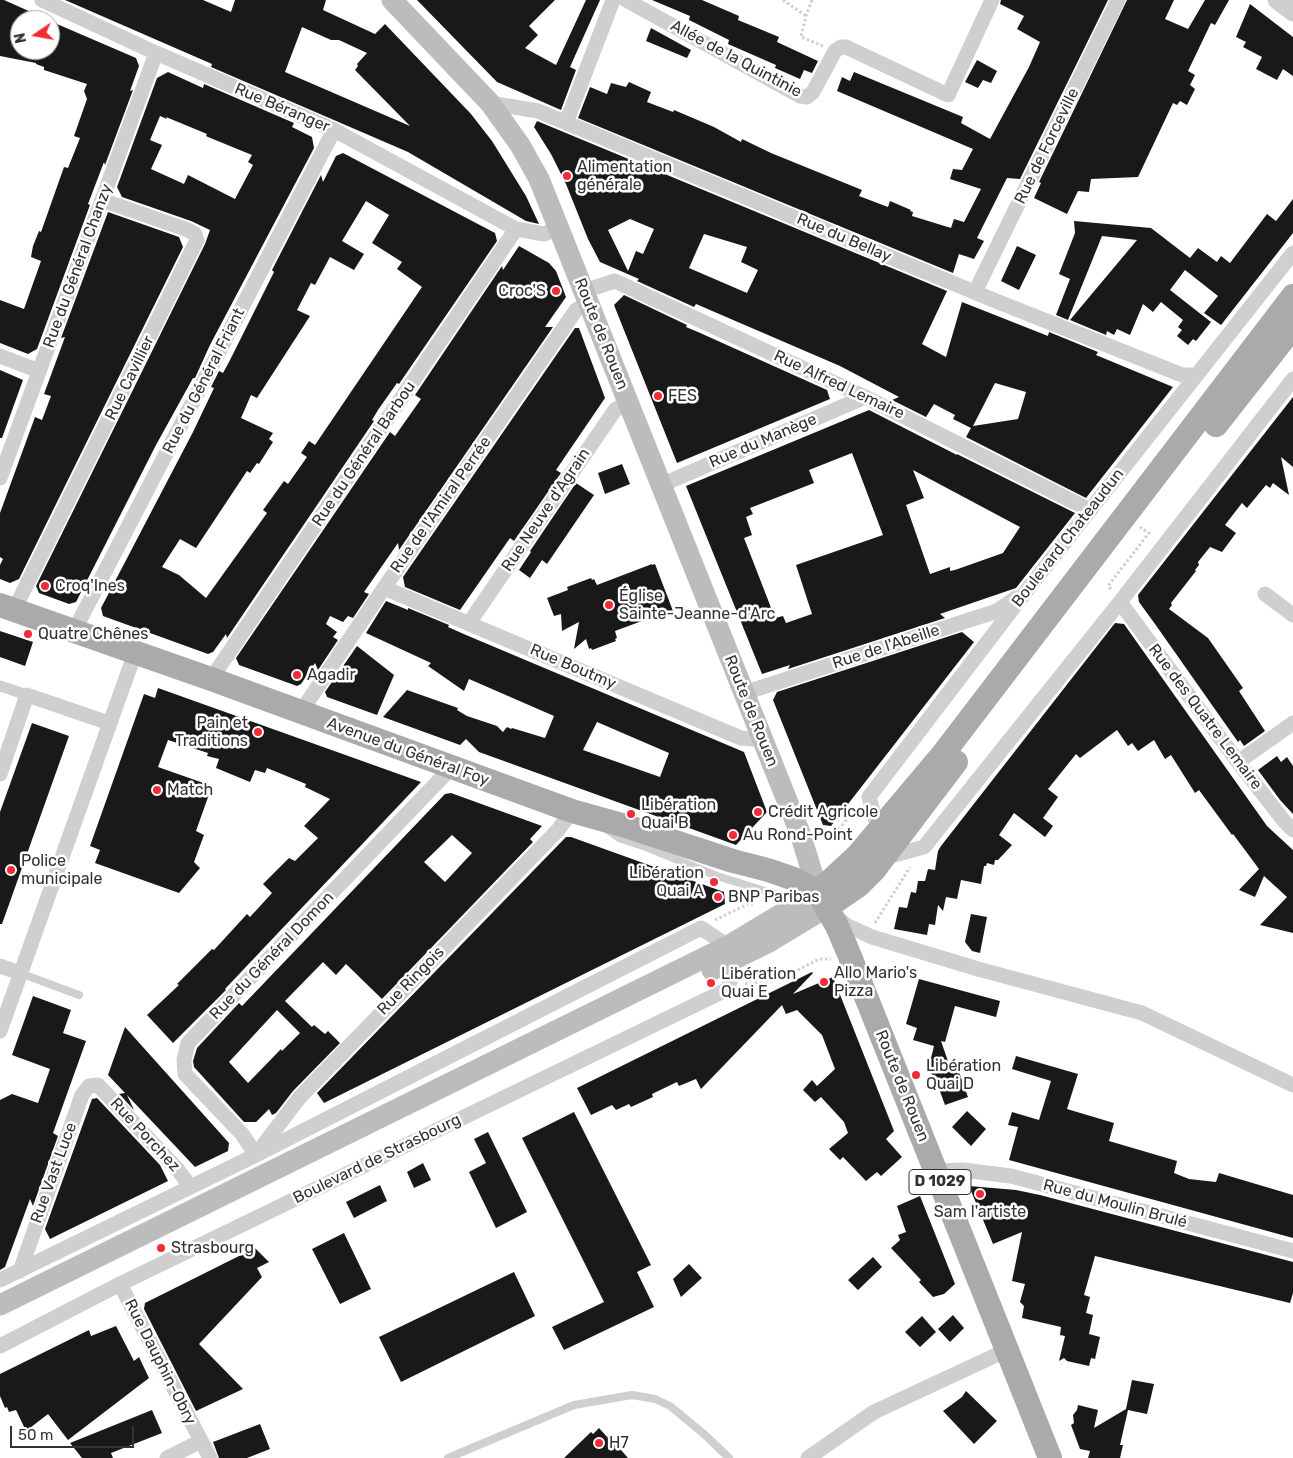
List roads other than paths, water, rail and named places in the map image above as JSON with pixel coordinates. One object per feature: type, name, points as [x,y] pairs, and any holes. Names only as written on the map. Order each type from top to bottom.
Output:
[{"type":"main road","name":"Route de Rouen","points":[[392,0],[490,103],[520,145],[539,178],[800,833],[822,900],[850,954],[1050,1458]]},
{"type":"main road","name":"Boulevard Chateaudun","points":[[822,900],[846,867],[878,832],[956,738],[1293,296]]},
{"type":"main road","points":[[822,900],[859,885],[883,858],[1137,526],[1293,327]]},
{"type":"main road","name":"Avenue du Général Foy","points":[[7,608],[582,814],[794,879],[822,900]]},
{"type":"main road","name":"Boulevard de Strasbourg","points":[[0,1305],[732,952],[796,927],[822,900]]},
{"type":"main road","name":"Boulevard de Strasbourg","points":[[0,1320],[732,952]]},
{"type":"street","name":"Rue Béranger","points":[[42,0],[156,53],[334,130],[516,229],[544,234],[559,228]]},
{"type":"street","points":[[566,123],[613,0]]},
{"type":"street","name":"Allée de la Quintinie","points":[[626,0],[800,96],[807,97],[814,92],[835,51],[841,47],[846,47],[948,95],[992,0]]},
{"type":"street","name":"Rue de Forceville","points":[[975,292],[1118,0]]},
{"type":"street","name":"Rue du Général Chanzy","points":[[0,478],[156,53]]},
{"type":"street","name":"Rue du Bellay","points":[[490,103],[538,111],[975,292],[1182,375],[1196,375]]},
{"type":"street","name":"Rue du Général Friant","points":[[74,631],[334,130]]},
{"type":"street","name":"Rue Cavillier","points":[[7,608],[197,240],[195,234],[188,230],[102,200]]},
{"type":"street","name":"Rue du Général Barbou","points":[[211,680],[516,229]]},
{"type":"street","name":"Boulevard Chateaudun","points":[[878,832],[869,797],[1024,594],[1293,253]]},
{"type":"street","name":"Rue Alfred Lemaire","points":[[586,297],[615,281],[866,397],[1090,510]]},
{"type":"street","name":"Rue de l'Amiral Perrée","points":[[300,713],[384,588],[586,297]]},
{"type":"street","points":[[0,356],[39,371]]},
{"type":"street","points":[[883,858],[924,847],[1120,602],[1293,379]]},
{"type":"street","name":"Rue du Manège","points":[[661,485],[866,397]]},
{"type":"street","name":"Rue Neuve d'Agrain","points":[[468,623],[615,410],[628,402]]},
{"type":"street","name":"Rue Boutmy","points":[[384,588],[741,738],[763,740]]},
{"type":"street","name":"Rue de l'Abeille","points":[[744,693],[997,611],[1024,594]]},
{"type":"street","points":[[1265,594],[1293,615]]},
{"type":"street","name":"Rue des Quatre Lemaire","points":[[1120,602],[1238,762],[1293,830]]},
{"type":"street","points":[[0,1031],[135,653]]},
{"type":"street","points":[[0,686],[109,723]]},
{"type":"street","points":[[0,774],[27,695]]},
{"type":"street","points":[[1238,762],[1293,723]]},
{"type":"street","name":"Rue du Général Domon","points":[[256,1155],[242,1134],[185,1074],[184,1060],[188,1043],[451,768]]},
{"type":"street","name":"Rue Ringois","points":[[256,1155],[304,1092],[558,830],[582,814]]},
{"type":"street","points":[[822,900],[846,925],[872,937],[978,969],[1142,1013],[1293,1085]]},
{"type":"street","points":[[0,1280],[256,1155],[701,928],[732,952]]},
{"type":"street","name":"Boulevard de Strasbourg","points":[[0,1346],[120,1284],[728,989],[732,952]]},
{"type":"street","points":[[0,966],[20,973]]},
{"type":"street","name":"Rue Porchez","points":[[98,1085],[178,1170],[190,1186]]},
{"type":"street","name":"Rue Vast Luce","points":[[20,1271],[82,1094],[89,1086],[98,1085]]},
{"type":"street","name":"Rue du Moulin Brulé","points":[[936,1171],[963,1170],[1011,1176],[1293,1251]]},
{"type":"street","name":"Rue Dauphin-Obry","points":[[120,1284],[210,1458]]},
{"type":"street","points":[[808,1458],[874,1412],[1007,1350]]},
{"type":"street","points":[[167,1458],[201,1441]]},
{"type":"lane","points":[[20,973],[79,995]]},
{"type":"lane","points":[[448,1458],[574,1405],[632,1396],[655,1399],[670,1406],[729,1458]]},
{"type":"place","name":"Alimentation générale","points":[[567,176]]},
{"type":"place","name":"Croc'S","points":[[556,291]]},
{"type":"place","name":"FES","points":[[658,396]]},
{"type":"place","name":"Croq'Ines","points":[[45,586]]},
{"type":"place","name":"Église Sainte-Jeanne-d'Arc","points":[[609,605]]},
{"type":"place","name":"Quatre Chênes","points":[[28,634]]},
{"type":"place","name":"Agadir","points":[[297,675]]},
{"type":"place","name":"Pain et Traditions","points":[[258,732]]},
{"type":"place","name":"Match","points":[[157,790]]},
{"type":"place","name":"Crédit Agricole","points":[[758,812]]},
{"type":"place","name":"Libération Quai B","points":[[631,814]]},
{"type":"place","name":"Au Rond-Point","points":[[733,835]]},
{"type":"place","name":"Police municipale","points":[[11,870]]},
{"type":"place","name":"Libération Quai A","points":[[714,882]]},
{"type":"place","name":"BNP Paribas","points":[[718,897]]},
{"type":"place","name":"Allo Mario's Pizza","points":[[824,982]]},
{"type":"place","name":"Libération Quai E","points":[[711,983]]},
{"type":"place","name":"Libération Quai D","points":[[916,1075]]},
{"type":"place","name":"Sam l'artiste","points":[[980,1194]]},
{"type":"place","name":"Strasbourg","points":[[161,1248]]},
{"type":"place","name":"H7","points":[[599,1443]]}]
